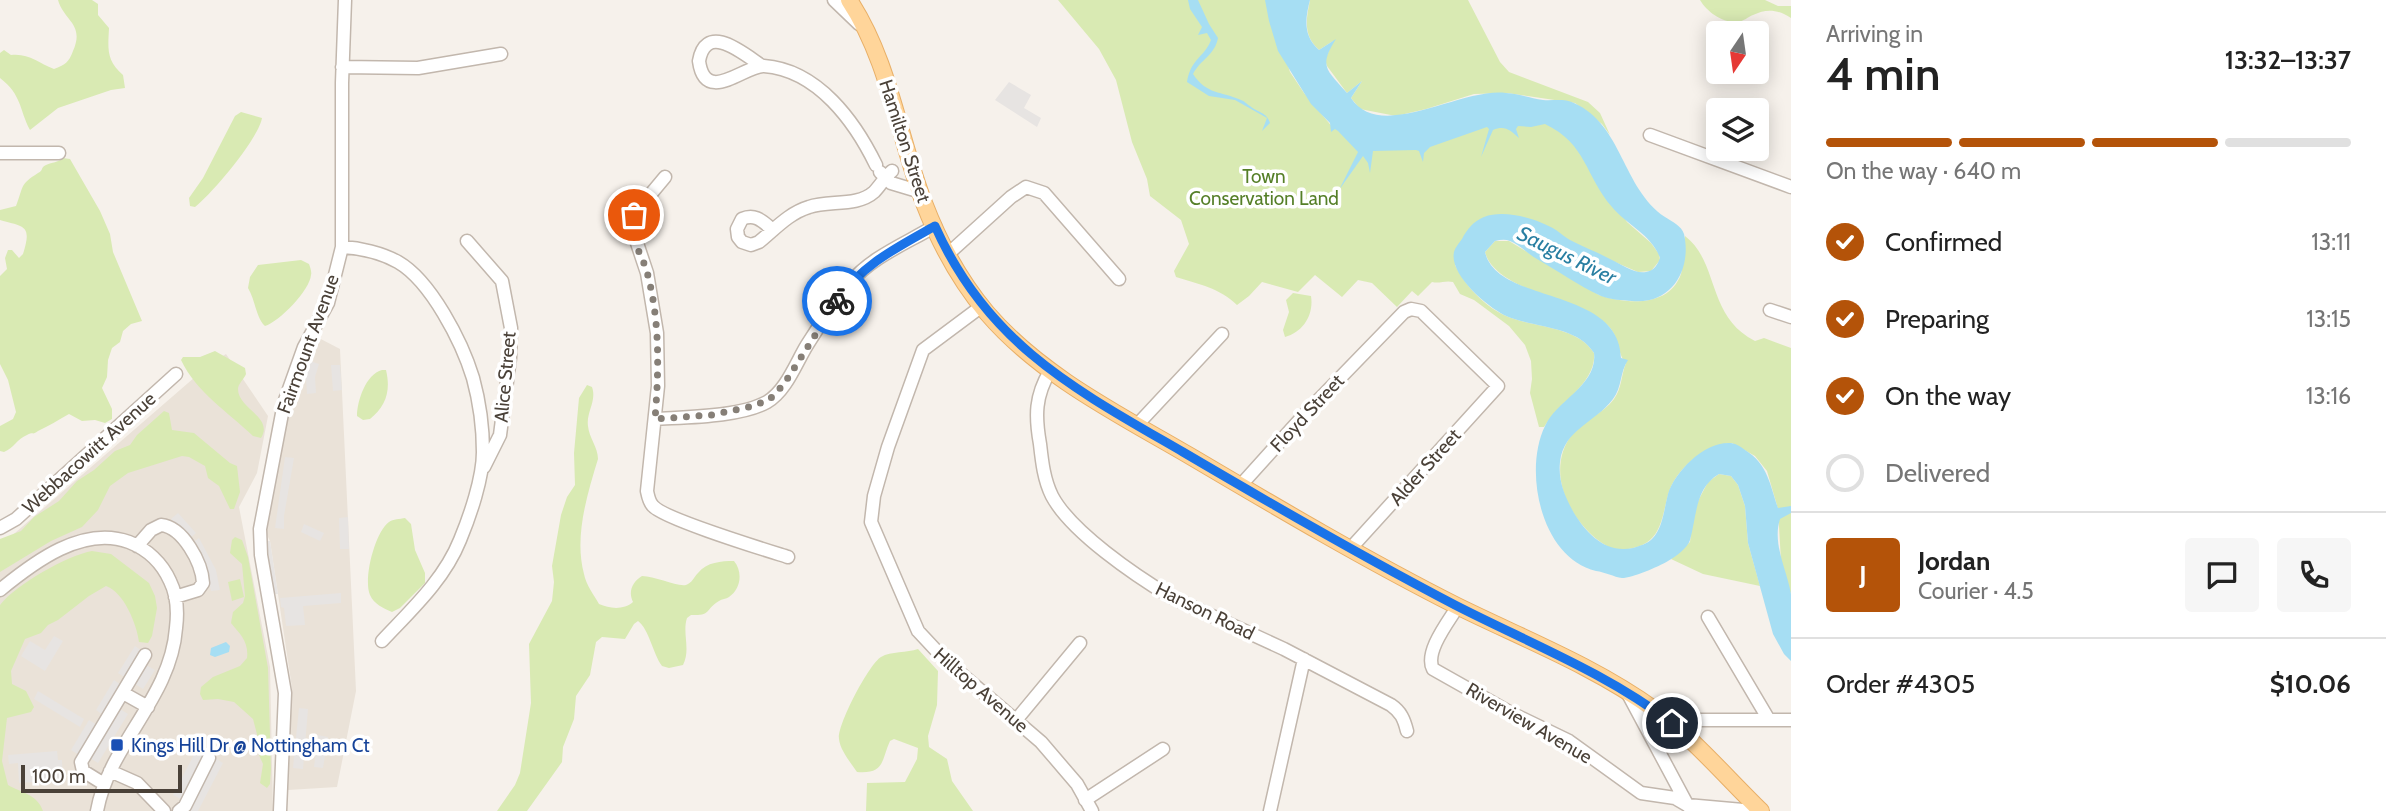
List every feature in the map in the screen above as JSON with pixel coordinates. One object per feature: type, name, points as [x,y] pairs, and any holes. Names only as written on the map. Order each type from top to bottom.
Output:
[{"type":"main road","name":"Hamilton Street","points":[[849,0],[867,31],[880,62],[920,192],[948,254],[982,306],[1010,336],[1050,371],[1240,486],[1458,606],[1560,654],[1627,692],[1675,726],[1761,811]]},
{"type":"street","name":"Fairmount Avenue","points":[[280,811],[285,693],[261,555],[260,525],[284,403],[303,350],[328,303],[342,247],[342,67],[345,0]]},
{"type":"street","points":[[834,0],[867,31]]},
{"type":"street","points":[[762,66],[724,82],[716,82],[702,73],[699,61],[706,47],[721,41],[762,66],[801,79],[829,97],[856,129],[876,165],[898,187],[920,192]]},
{"type":"street","points":[[342,67],[418,68],[501,54]]},
{"type":"street","points":[[1650,135],[1791,187]]},
{"type":"street","points":[[0,153],[59,153]]},
{"type":"street","points":[[773,230],[789,217],[809,207],[865,197],[888,175],[912,164]]},
{"type":"street","points":[[665,177],[639,207],[631,225],[647,273],[655,311],[658,353],[655,419],[647,491],[649,500],[660,512],[788,557]]},
{"type":"street","points":[[948,254],[1011,197],[1026,187],[1044,193],[1119,279]]},
{"type":"street","points":[[655,419],[711,415],[769,400],[784,384],[851,282],[880,258],[935,226]]},
{"type":"street","name":"Alice Street","points":[[467,241],[502,281],[511,328],[500,435],[478,480]]},
{"type":"street","points":[[342,247],[366,251],[398,262],[418,280],[444,315],[473,379],[483,453],[460,541],[445,569],[382,641]]},
{"type":"street","name":"Hilltop Avenue","points":[[982,306],[923,350],[888,447],[874,496],[871,522],[918,631],[946,661],[1017,719],[1062,764],[1088,805]]},
{"type":"street","name":"Floyd Street","points":[[1240,486],[1305,414],[1404,312],[1411,309],[1421,311],[1498,386]]},
{"type":"street","points":[[1770,310],[1791,317]]},
{"type":"street","points":[[1137,425],[1222,334]]},
{"type":"street","name":"Hanson Road","points":[[1050,371],[1037,399],[1038,435],[1045,481],[1059,508],[1089,538],[1154,587],[1304,659],[1398,710],[1404,718],[1407,731]]},
{"type":"street","name":"Webbacowitt Avenue","points":[[0,528],[11,523],[35,502],[176,374]]},
{"type":"street","name":"Alder Street","points":[[1351,548],[1498,386]]},
{"type":"street","points":[[137,546],[151,530],[161,525],[170,527],[185,542],[200,570],[202,583],[198,590],[175,597]]},
{"type":"street","points":[[0,590],[45,558],[79,542],[106,538],[137,546],[160,564],[169,578],[175,597],[177,622],[172,656],[163,680],[110,771],[97,811]]},
{"type":"street","name":"Riverview Avenue","points":[[1458,606],[1432,650],[1430,663],[1433,669],[1511,713],[1569,741],[1640,793],[1675,798],[1689,808]]},
{"type":"street","points":[[1708,617],[1769,720]]},
{"type":"street","points":[[1017,719],[1080,643]]},
{"type":"street","points":[[104,784],[83,771],[80,764],[145,655]]},
{"type":"street","points":[[1270,811],[1304,659]]},
{"type":"street","points":[[1627,692],[1689,808],[1754,811]]},
{"type":"street","points":[[123,693],[148,707]]},
{"type":"street","points":[[1675,726],[1693,720],[1791,720]]},
{"type":"street","points":[[1088,805],[1163,749]]},
{"type":"street","points":[[179,811],[185,806],[209,758]]},
{"type":"street","points":[[110,771],[137,783],[164,811]]},
{"type":"shaded area","points":[[1009,82],[1031,95],[1024,108],[1041,118],[1037,127],[995,100]]},
{"type":"shaded area","points":[[315,336],[340,349],[356,691],[337,787],[288,790],[292,688],[270,541],[266,533],[287,417],[303,363]]},
{"type":"shaded area","points":[[226,354],[268,416],[257,473],[239,507],[270,667],[273,811],[0,811],[0,546],[210,364]]},
{"type":"shaded area","points":[[310,361],[319,364],[315,377],[316,393],[307,394],[306,377]]},
{"type":"shaded area","points":[[331,365],[340,365],[342,390],[333,391]]},
{"type":"shaded area","points":[[285,457],[294,458],[284,529],[275,528]]},
{"type":"shaded area","points":[[178,513],[196,533],[189,539],[171,519]]},
{"type":"shaded area","points":[[348,517],[349,549],[340,549],[339,518]]},
{"type":"shaded area","points":[[304,524],[324,533],[320,541],[301,532]]},
{"type":"shaded area","points":[[199,538],[216,570],[220,590],[211,591],[207,573],[192,543]]},
{"type":"shaded area","points":[[266,541],[270,541],[278,594],[274,594]]},
{"type":"shaded area","points":[[341,593],[341,603],[303,606],[305,625],[286,626],[280,598]]},
{"type":"shaded area","points":[[54,636],[63,641],[45,671],[21,656],[30,641],[45,650]]},
{"type":"shaded area","points":[[135,646],[142,651],[126,678],[118,673]]},
{"type":"shaded area","points":[[146,665],[155,670],[143,689],[135,684]]},
{"type":"shaded area","points":[[114,680],[121,685],[103,715],[96,710]]},
{"type":"shaded area","points":[[38,691],[84,719],[80,727],[34,699]]},
{"type":"shaded area","points":[[299,708],[308,709],[303,769],[293,768]]},
{"type":"shaded area","points":[[120,709],[128,714],[98,763],[90,758]]},
{"type":"shaded area","points":[[89,720],[97,725],[79,755],[71,750]]},
{"type":"shaded area","points":[[318,735],[328,737],[323,768],[314,767]]},
{"type":"shaded area","points":[[198,747],[223,763],[198,811],[188,811],[191,804],[173,795]]},
{"type":"shaded area","points":[[57,751],[58,760],[62,760],[63,780],[19,783],[18,763],[9,764],[8,755]]},
{"type":"green space","points":[[58,0],[92,0],[98,4],[98,15],[109,28],[111,59],[123,75],[125,88],[58,108],[30,130],[16,96],[0,78],[0,53],[4,50],[11,55],[28,57],[54,69],[66,63],[73,51],[77,35]]},
{"type":"green space","name":"Town Conservation Land","points":[[1058,0],[1267,0],[1290,72],[1334,129],[1491,122],[1549,124],[1568,134],[1627,222],[1651,243],[1660,260],[1651,271],[1638,272],[1517,220],[1455,265],[1475,294],[1496,311],[1577,337],[1594,353],[1593,364],[1583,383],[1544,427],[1539,427],[1530,393],[1531,361],[1525,345],[1509,326],[1474,300],[1460,294],[1453,282],[1432,282],[1418,296],[1412,291],[1397,307],[1372,283],[1358,280],[1342,297],[1315,275],[1298,292],[1262,282],[1237,305],[1216,291],[1176,277],[1174,271],[1189,244],[1181,220],[1150,196],[1116,80],[1099,49]]},
{"type":"green space","points":[[1310,0],[1468,0],[1500,62],[1509,72],[1588,102],[1600,113],[1610,135],[1602,124],[1575,103],[1507,93],[1474,94],[1396,116],[1360,109],[1351,98],[1362,81],[1347,93],[1325,60],[1333,41],[1319,50],[1310,39],[1307,21]]},
{"type":"green space","points":[[1700,0],[1765,0],[1778,6],[1791,6],[1791,18],[1782,13],[1768,11],[1740,21],[1727,21],[1711,13]]},
{"type":"green space","points":[[241,112],[262,118],[253,139],[203,200],[195,207],[190,206],[189,198],[203,178],[235,116]]},
{"type":"green space","points":[[63,158],[70,159],[100,211],[110,234],[113,252],[142,321],[131,324],[123,331],[120,342],[112,348],[108,360],[107,377],[102,388],[112,409],[112,419],[105,423],[95,420],[82,421],[69,414],[29,434],[4,452],[0,451],[0,426],[13,419],[16,412],[8,380],[0,364],[0,276],[7,269],[5,258],[8,250],[12,250],[19,258],[23,254],[27,237],[21,226],[0,220],[0,210],[16,206],[28,180],[44,166]]},
{"type":"green space","points":[[1685,236],[1704,260],[1728,318],[1739,330],[1755,341],[1764,338],[1791,348],[1791,595],[1781,561],[1778,509],[1767,471],[1755,456],[1732,443],[1711,448],[1684,467],[1672,485],[1657,531],[1646,543],[1633,548],[1614,550],[1586,529],[1566,500],[1561,483],[1560,466],[1564,449],[1577,428],[1614,399],[1626,363],[1613,332],[1604,322],[1591,314],[1519,285],[1492,265],[1485,252],[1495,241],[1509,241],[1599,295],[1646,301],[1667,293],[1675,285],[1681,274]]},
{"type":"green space","points":[[301,260],[309,264],[311,271],[305,289],[285,312],[265,326],[248,288],[250,277],[258,265]]},
{"type":"green space","points":[[1293,293],[1311,296],[1311,310],[1302,327],[1285,337],[1283,330],[1289,312],[1286,300]]},
{"type":"green space","points":[[215,351],[245,368],[246,374],[238,387],[240,396],[263,424],[261,438],[253,436],[213,401],[195,382],[181,360],[183,357],[200,357]]},
{"type":"green space","points":[[386,370],[386,398],[370,419],[363,420],[357,416],[361,396],[371,377]]},
{"type":"green space","points":[[587,385],[592,387],[593,392],[588,426],[598,459],[586,501],[580,545],[585,578],[599,604],[617,608],[629,605],[633,602],[632,588],[642,576],[686,585],[706,566],[719,562],[734,561],[739,570],[739,580],[736,590],[729,597],[714,604],[705,613],[687,618],[683,665],[669,668],[662,666],[638,621],[625,639],[602,637],[596,642],[590,675],[576,696],[574,719],[563,747],[562,762],[527,811],[497,811],[520,773],[531,703],[529,644],[552,601],[552,566],[561,515],[567,497],[575,485],[574,453],[579,398]]},
{"type":"green space","points":[[164,411],[169,413],[172,430],[194,433],[237,466],[240,492],[234,509],[230,509],[219,486],[208,478],[205,466],[182,456],[128,473],[110,486],[98,510],[82,527],[51,541],[0,572],[0,539],[21,531],[34,517],[59,501],[77,481],[115,451],[130,445],[137,435]]},
{"type":"green space","points":[[1719,474],[1731,476],[1738,485],[1745,506],[1748,543],[1760,586],[1703,574],[1671,559],[1690,542],[1693,515],[1699,499],[1708,482]]},
{"type":"green space","points":[[405,518],[411,524],[415,550],[425,573],[425,583],[400,608],[392,612],[376,603],[370,595],[369,568],[375,545],[384,527],[391,521]]},
{"type":"green space","points":[[235,537],[242,540],[248,557],[268,668],[271,769],[270,784],[267,788],[260,783],[263,764],[253,719],[234,702],[203,700],[200,694],[201,687],[213,677],[240,666],[247,658],[245,643],[231,623],[233,612],[243,603],[245,596],[242,564],[230,553]]},
{"type":"green space","points":[[92,551],[111,554],[149,583],[157,608],[152,636],[148,643],[139,642],[136,627],[124,602],[113,589],[106,586],[48,625],[41,633],[25,639],[11,671],[12,684],[26,691],[34,707],[31,712],[7,718],[2,761],[8,785],[33,797],[43,811],[0,811],[0,605],[17,589],[43,572],[70,558]]},
{"type":"green space","points":[[240,579],[244,597],[232,601],[228,582]]},
{"type":"green space","points":[[918,649],[938,671],[937,705],[928,736],[929,747],[947,759],[952,781],[973,811],[866,811],[867,783],[905,782],[917,759],[918,748],[894,739],[890,741],[881,765],[873,771],[857,772],[840,743],[840,732],[848,709],[876,662],[885,655]]},
{"type":"water","points":[[1188,0],[1198,0],[1218,38],[1214,49],[1193,74],[1209,89],[1243,101],[1269,119],[1270,123],[1262,131],[1267,118],[1235,100],[1209,96],[1187,82],[1191,68],[1211,40],[1207,33],[1198,35],[1202,27],[1190,9]]},
{"type":"water","name":"Saugus River","points":[[1265,0],[1310,0],[1306,20],[1310,39],[1319,50],[1336,39],[1327,56],[1327,68],[1347,93],[1362,81],[1351,98],[1364,110],[1381,115],[1401,115],[1488,93],[1506,93],[1543,100],[1570,101],[1590,113],[1603,126],[1651,205],[1683,231],[1686,247],[1682,272],[1668,291],[1646,301],[1609,298],[1577,283],[1510,241],[1495,241],[1485,252],[1494,269],[1511,281],[1580,307],[1601,319],[1615,335],[1621,358],[1628,360],[1613,399],[1567,442],[1560,462],[1563,489],[1574,513],[1598,541],[1614,548],[1633,548],[1648,542],[1656,535],[1672,485],[1684,467],[1701,452],[1731,443],[1753,456],[1767,476],[1778,508],[1791,506],[1791,513],[1780,519],[1778,538],[1791,594],[1791,661],[1773,634],[1748,543],[1745,506],[1738,485],[1731,476],[1719,474],[1705,487],[1698,503],[1689,543],[1684,549],[1664,563],[1632,576],[1622,578],[1577,563],[1562,549],[1550,531],[1537,488],[1539,445],[1551,417],[1590,374],[1594,353],[1577,337],[1515,319],[1496,310],[1470,288],[1454,261],[1455,250],[1474,223],[1492,215],[1502,214],[1540,222],[1571,241],[1637,272],[1653,269],[1660,258],[1656,250],[1612,207],[1578,151],[1559,132],[1545,124],[1518,126],[1516,129],[1519,138],[1507,129],[1493,130],[1481,157],[1489,129],[1487,127],[1430,147],[1424,153],[1423,162],[1416,150],[1373,151],[1370,173],[1363,156],[1339,190],[1358,152],[1338,131],[1335,129],[1331,132],[1330,123],[1311,104],[1278,51]]},
{"type":"water","points":[[226,642],[230,646],[229,652],[215,657],[210,655],[211,648]]},
{"type":"way so far","points":[[634,215],[631,230],[647,273],[655,311],[658,386],[655,419],[711,415],[769,400],[784,384],[837,301]]},
{"type":"place","name":"Kings Hill Dr @ Nottingham Ct","points":[[117,745]]},
{"type":"route","points":[[837,301],[851,282],[869,266],[935,226],[971,293],[1010,336],[1050,371],[1240,486],[1396,574],[1560,654],[1643,702],[1672,723]]}]
